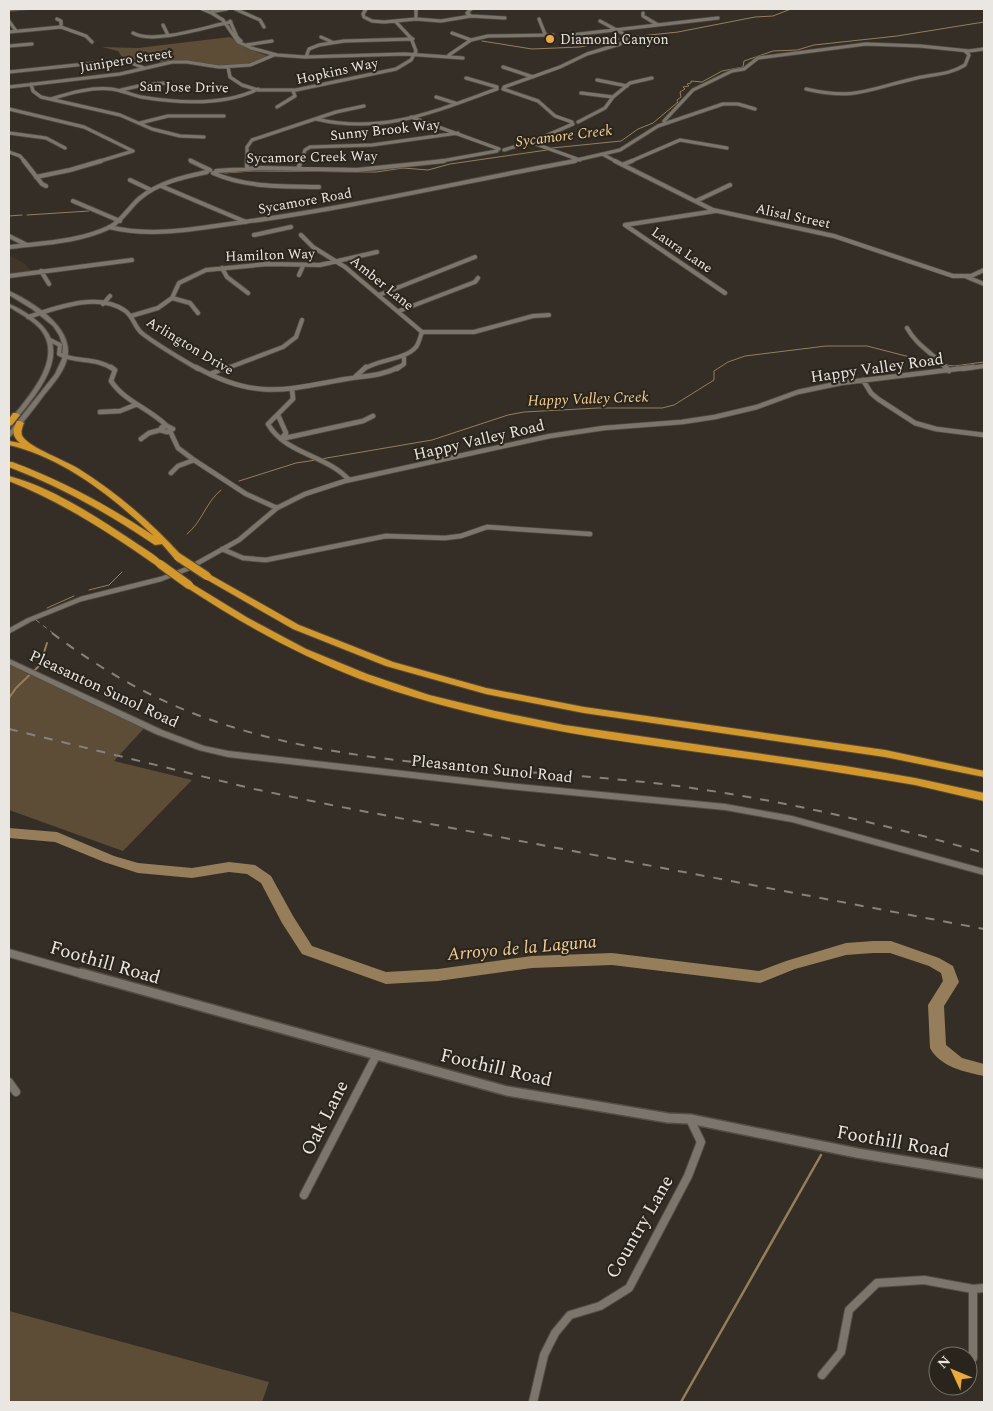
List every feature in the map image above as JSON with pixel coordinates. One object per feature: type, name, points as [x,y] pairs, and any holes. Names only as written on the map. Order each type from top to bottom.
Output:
[{"type":"highway","points":[[9,424],[16,415]]},
{"type":"highway","points":[[20,423],[17,432],[20,441],[58,462]]},
{"type":"highway","points":[[9,443],[29,448],[82,474],[107,492],[162,539],[178,557]]},
{"type":"highway","points":[[9,464],[51,480],[98,503],[261,610],[325,641],[398,668],[472,689],[570,708],[866,750],[984,774]]},
{"type":"highway","points":[[9,478],[58,499],[101,523],[243,620],[308,654],[383,684],[465,708],[563,729],[862,772],[984,797]]},
{"type":"highway","points":[[9,485],[101,523]]},
{"type":"main road","points":[[9,9],[28,9]]},
{"type":"main road","points":[[9,293],[41,313],[62,335],[67,345],[65,358],[58,374],[9,435]]},
{"type":"main road","points":[[9,305],[38,324],[50,340],[52,348],[49,367],[16,415]]},
{"type":"main road","name":"Pleasanton Sunol Road","points":[[9,660],[166,735],[202,748],[228,754],[508,786],[725,807],[801,822],[984,872]]},
{"type":"street","points":[[202,9],[226,18],[231,22],[237,37],[246,46]]},
{"type":"street","points":[[210,12],[227,9]]},
{"type":"street","points":[[235,9],[260,20],[264,27]]},
{"type":"street","points":[[366,9],[363,14],[367,20],[395,21],[416,19],[441,21],[471,16],[505,18]]},
{"type":"street","points":[[416,9],[416,19]]},
{"type":"street","points":[[470,9],[467,13],[471,16]]},
{"type":"street","points":[[210,12],[226,23],[234,39],[246,46],[274,55],[306,57],[415,53],[449,55],[462,58]]},
{"type":"street","points":[[643,13],[644,16],[658,25]]},
{"type":"street","points":[[571,35],[718,18]]},
{"type":"street","points":[[57,19],[60,21],[61,27]]},
{"type":"street","points":[[539,19],[546,34]]},
{"type":"street","points":[[395,21],[413,39],[416,47],[415,53]]},
{"type":"street","points":[[466,78],[497,88],[504,88],[560,67],[587,54],[624,42],[627,36],[600,21]]},
{"type":"street","points":[[9,22],[16,31]]},
{"type":"street","points":[[133,33],[144,37],[168,35],[191,32],[207,26],[231,22]]},
{"type":"street","points":[[163,25],[168,35]]},
{"type":"street","points":[[9,32],[61,27],[87,37],[92,42]]},
{"type":"street","points":[[493,30],[499,35]]},
{"type":"street","points":[[452,33],[459,38],[471,40],[499,35],[553,35]]},
{"type":"street","points":[[363,36],[364,41]]},
{"type":"street","points":[[321,38],[332,42]]},
{"type":"street","points":[[306,57],[309,48],[332,42],[413,39]]},
{"type":"street","points":[[449,55],[471,40]]},
{"type":"street","points":[[246,46],[272,41]]},
{"type":"street","points":[[9,46],[32,44]]},
{"type":"street","points":[[658,126],[693,90],[732,71],[744,69],[758,58],[866,44],[920,46],[965,51],[984,50]]},
{"type":"street","points":[[806,89],[827,95],[842,96],[885,88],[919,77],[941,76],[965,65],[969,55],[965,51]]},
{"type":"street","name":"Hopkins Way","points":[[228,67],[229,74],[233,80],[258,89],[294,91],[317,88],[393,69],[411,61],[415,53]]},
{"type":"street","name":"Junipero Street","points":[[9,86],[120,74],[180,62],[228,67],[250,65],[274,55]]},
{"type":"street","points":[[9,72],[124,60],[145,68]]},
{"type":"street","points":[[503,67],[533,77]]},
{"type":"street","points":[[530,142],[578,122],[605,108],[613,97],[638,80],[652,78]]},
{"type":"street","points":[[597,80],[627,86]]},
{"type":"street","points":[[120,90],[143,84],[166,83]]},
{"type":"street","points":[[31,84],[33,91],[41,97],[120,115],[152,129],[180,136],[204,137]]},
{"type":"street","points":[[316,119],[340,125],[363,126],[391,122],[497,88]]},
{"type":"street","points":[[504,88],[538,101],[555,116],[572,123]]},
{"type":"street","name":"San Jose Drive","points":[[51,99],[62,95],[98,90],[120,90],[131,95],[150,98],[223,99],[246,95],[258,89]]},
{"type":"street","points":[[277,107],[294,96],[294,91]]},
{"type":"street","points":[[581,93],[613,97]]},
{"type":"street","points":[[436,97],[455,103]]},
{"type":"street","points":[[658,126],[723,104],[738,104],[755,109]]},
{"type":"street","points":[[247,169],[247,146],[252,140],[316,119],[364,106]]},
{"type":"street","points":[[9,109],[101,133],[107,139],[133,151],[70,170],[36,177]]},
{"type":"street","points":[[140,123],[168,116],[224,116]]},
{"type":"street","points":[[411,117],[484,142],[498,150]]},
{"type":"street","name":"Sycamore Road","points":[[9,248],[86,235],[109,227],[139,232],[278,218],[604,155],[620,150],[658,126]]},
{"type":"street","points":[[9,134],[20,133],[50,140],[65,148]]},
{"type":"street","name":"Sunny Brook Way","points":[[298,170],[305,150],[310,148],[372,146],[458,133]]},
{"type":"street","points":[[624,164],[680,140],[727,148]]},
{"type":"street","points":[[530,142],[580,160]]},
{"type":"street","name":"Sycamore Creek Way","points":[[109,227],[126,216],[137,201],[151,190],[212,172],[247,169],[375,168],[504,150],[530,142]]},
{"type":"street","points":[[9,152],[20,156],[36,177],[46,186]]},
{"type":"street","name":"Alisal Street","points":[[604,155],[717,211],[834,236],[943,273],[965,277],[984,284]]},
{"type":"street","points":[[190,160],[223,179],[243,184],[319,187]]},
{"type":"street","points":[[130,180],[151,190]]},
{"type":"street","points":[[696,202],[730,185]]},
{"type":"street","points":[[160,186],[246,222]]},
{"type":"street","points":[[73,201],[120,221]]},
{"type":"street","name":"Laura Lane","points":[[717,211],[625,225],[725,293]]},
{"type":"street","points":[[254,235],[291,227],[278,218]]},
{"type":"street","name":"Amber Lane","points":[[301,235],[313,247],[337,261],[422,332],[416,347],[404,356],[373,362],[362,369],[356,377]]},
{"type":"street","points":[[9,236],[27,245]]},
{"type":"street","name":"Hamilton Way","points":[[132,316],[158,308],[172,298],[176,288],[187,278],[199,273],[222,268],[268,264],[303,266],[377,252]]},
{"type":"street","points":[[266,257],[268,264]]},
{"type":"street","points":[[379,295],[475,257]]},
{"type":"street","points":[[9,276],[132,260]]},
{"type":"street","points":[[299,275],[303,266]]},
{"type":"street","points":[[222,268],[227,277],[248,293]]},
{"type":"street","points":[[965,277],[984,270]]},
{"type":"street","points":[[41,271],[49,284]]},
{"type":"street","points":[[399,311],[475,282],[478,278]]},
{"type":"street","points":[[103,304],[110,296]]},
{"type":"street","points":[[172,298],[190,302],[198,313]]},
{"type":"street","name":"Arlington Drive","points":[[28,317],[78,304],[103,304],[118,307],[132,316],[136,328],[142,334],[226,383],[254,390],[292,389]]},
{"type":"street","points":[[422,332],[474,332],[534,316],[549,315]]},
{"type":"street","points":[[210,374],[283,347],[296,337],[302,320]]},
{"type":"street","points":[[907,328],[914,341],[949,370]]},
{"type":"street","points":[[50,340],[60,345],[59,354],[65,358],[106,362],[114,370],[111,381],[117,392],[135,405],[162,420],[167,426],[173,428],[170,431],[178,448],[246,494],[277,508]]},
{"type":"street","name":"Amber Lane","points":[[292,389],[393,372],[404,364],[404,356]]},
{"type":"street","name":"Happy Valley Road","points":[[9,631],[37,616],[81,599],[161,579],[187,569],[251,531],[277,508],[305,494],[350,480],[550,436],[604,428],[716,418],[757,407],[798,392],[863,380],[900,378],[984,366]]},
{"type":"street","points":[[863,380],[871,393],[878,399],[915,423],[936,429],[984,435]]},
{"type":"street","points":[[292,389],[293,399],[268,424],[271,433],[341,471],[350,480]]},
{"type":"street","points":[[100,412],[120,411],[135,405]]},
{"type":"street","points":[[278,415],[286,433],[281,438]]},
{"type":"street","points":[[281,438],[363,421],[374,416]]},
{"type":"street","points":[[160,430],[162,427],[167,426]]},
{"type":"street","points":[[141,440],[149,433],[160,430],[170,431]]},
{"type":"street","points":[[171,473],[178,466],[194,460]]},
{"type":"street","points":[[222,549],[246,560],[255,561],[386,536],[445,538],[461,536],[488,527],[590,534]]},
{"type":"street","name":"Foothill Road","points":[[9,953],[507,1091],[668,1118],[690,1119],[831,1148],[984,1174]]},
{"type":"street","name":"Oak Lane","points":[[304,1195],[376,1056]]},
{"type":"street","points":[[9,1082],[16,1092]]},
{"type":"street","name":"Country Lane","points":[[534,1402],[544,1355],[555,1333],[570,1315],[600,1306],[628,1288],[688,1176],[701,1142],[690,1119]]},
{"type":"street","points":[[822,1375],[841,1352],[850,1310],[877,1283],[924,1280],[973,1289],[984,1288]]},
{"type":"street","points":[[973,1289],[973,1346]]},
{"type":"shaded area","points":[[230,37],[248,49],[268,56],[245,64],[216,66],[193,62],[164,63],[150,57],[133,61],[130,58],[122,57],[118,51],[102,47],[138,48]]},
{"type":"shaded area","points":[[9,255],[25,264],[31,271],[9,274]]},
{"type":"shaded area","points":[[9,658],[148,724],[114,761],[192,780],[123,851],[9,810]]},
{"type":"shaded area","points":[[9,1311],[269,1382],[262,1402],[9,1402]]},
{"type":"waterway","points":[[631,37],[678,32],[755,17],[773,16],[791,9],[806,9]]},
{"type":"waterway","name":"Sycamore Creek","points":[[552,148],[621,141],[638,129],[653,123],[678,102],[677,100],[681,97],[680,92],[685,89],[683,87],[689,86],[687,84],[691,83],[691,81],[702,82],[722,71],[743,67],[744,61],[773,51],[797,50],[814,45],[897,36],[984,22]]},
{"type":"waterway","points":[[482,41],[532,49],[580,47],[619,39]]},
{"type":"waterway","name":"Sycamore Creek","points":[[225,173],[253,171],[376,172],[403,168],[428,170],[450,164],[547,150]]},
{"type":"waterway","name":"Sycamore Creek","points":[[27,215],[89,211]]},
{"type":"waterway","name":"Sycamore Creek","points":[[9,216],[22,215]]},
{"type":"waterway","name":"Happy Valley Creek","points":[[321,459],[432,440],[508,415],[524,412],[598,408],[662,408],[674,405],[714,380],[714,371],[728,362],[745,356],[826,346],[867,346],[937,364],[954,366],[984,362]]},
{"type":"waterway","name":"Happy Valley Creek","points":[[239,481],[296,463],[316,460]]},
{"type":"waterway","name":"Happy Valley Creek","points":[[187,534],[197,524],[211,500],[221,490]]},
{"type":"waterway","name":"Happy Valley Creek","points":[[89,590],[109,585],[122,572]]},
{"type":"waterway","name":"Happy Valley Creek","points":[[47,608],[74,596]]},
{"type":"waterway","name":"Happy Valley Creek","points":[[9,698],[16,688],[40,665],[47,643]]},
{"type":"waterway","name":"Arroyo de la Laguna","points":[[9,833],[57,837],[109,859],[138,868],[192,873],[229,867],[250,869],[266,880],[287,919],[307,950],[386,978],[438,975],[532,962],[612,959],[760,977],[791,965],[846,949],[891,947],[934,962],[948,970],[951,982],[936,1005],[938,1048],[957,1063],[984,1070]]},
{"type":"waterway","points":[[681,1402],[821,1155]]},
{"type":"railway","points":[[36,620],[54,634]]},
{"type":"railway","points":[[52,633],[86,657],[157,698],[195,714],[251,733],[369,757],[670,785],[750,797],[828,813],[984,853]]},
{"type":"railway","points":[[9,729],[254,789],[336,806],[984,929]]},
{"type":"place","name":"Diamond Canyon","points":[[550,39]]}]
